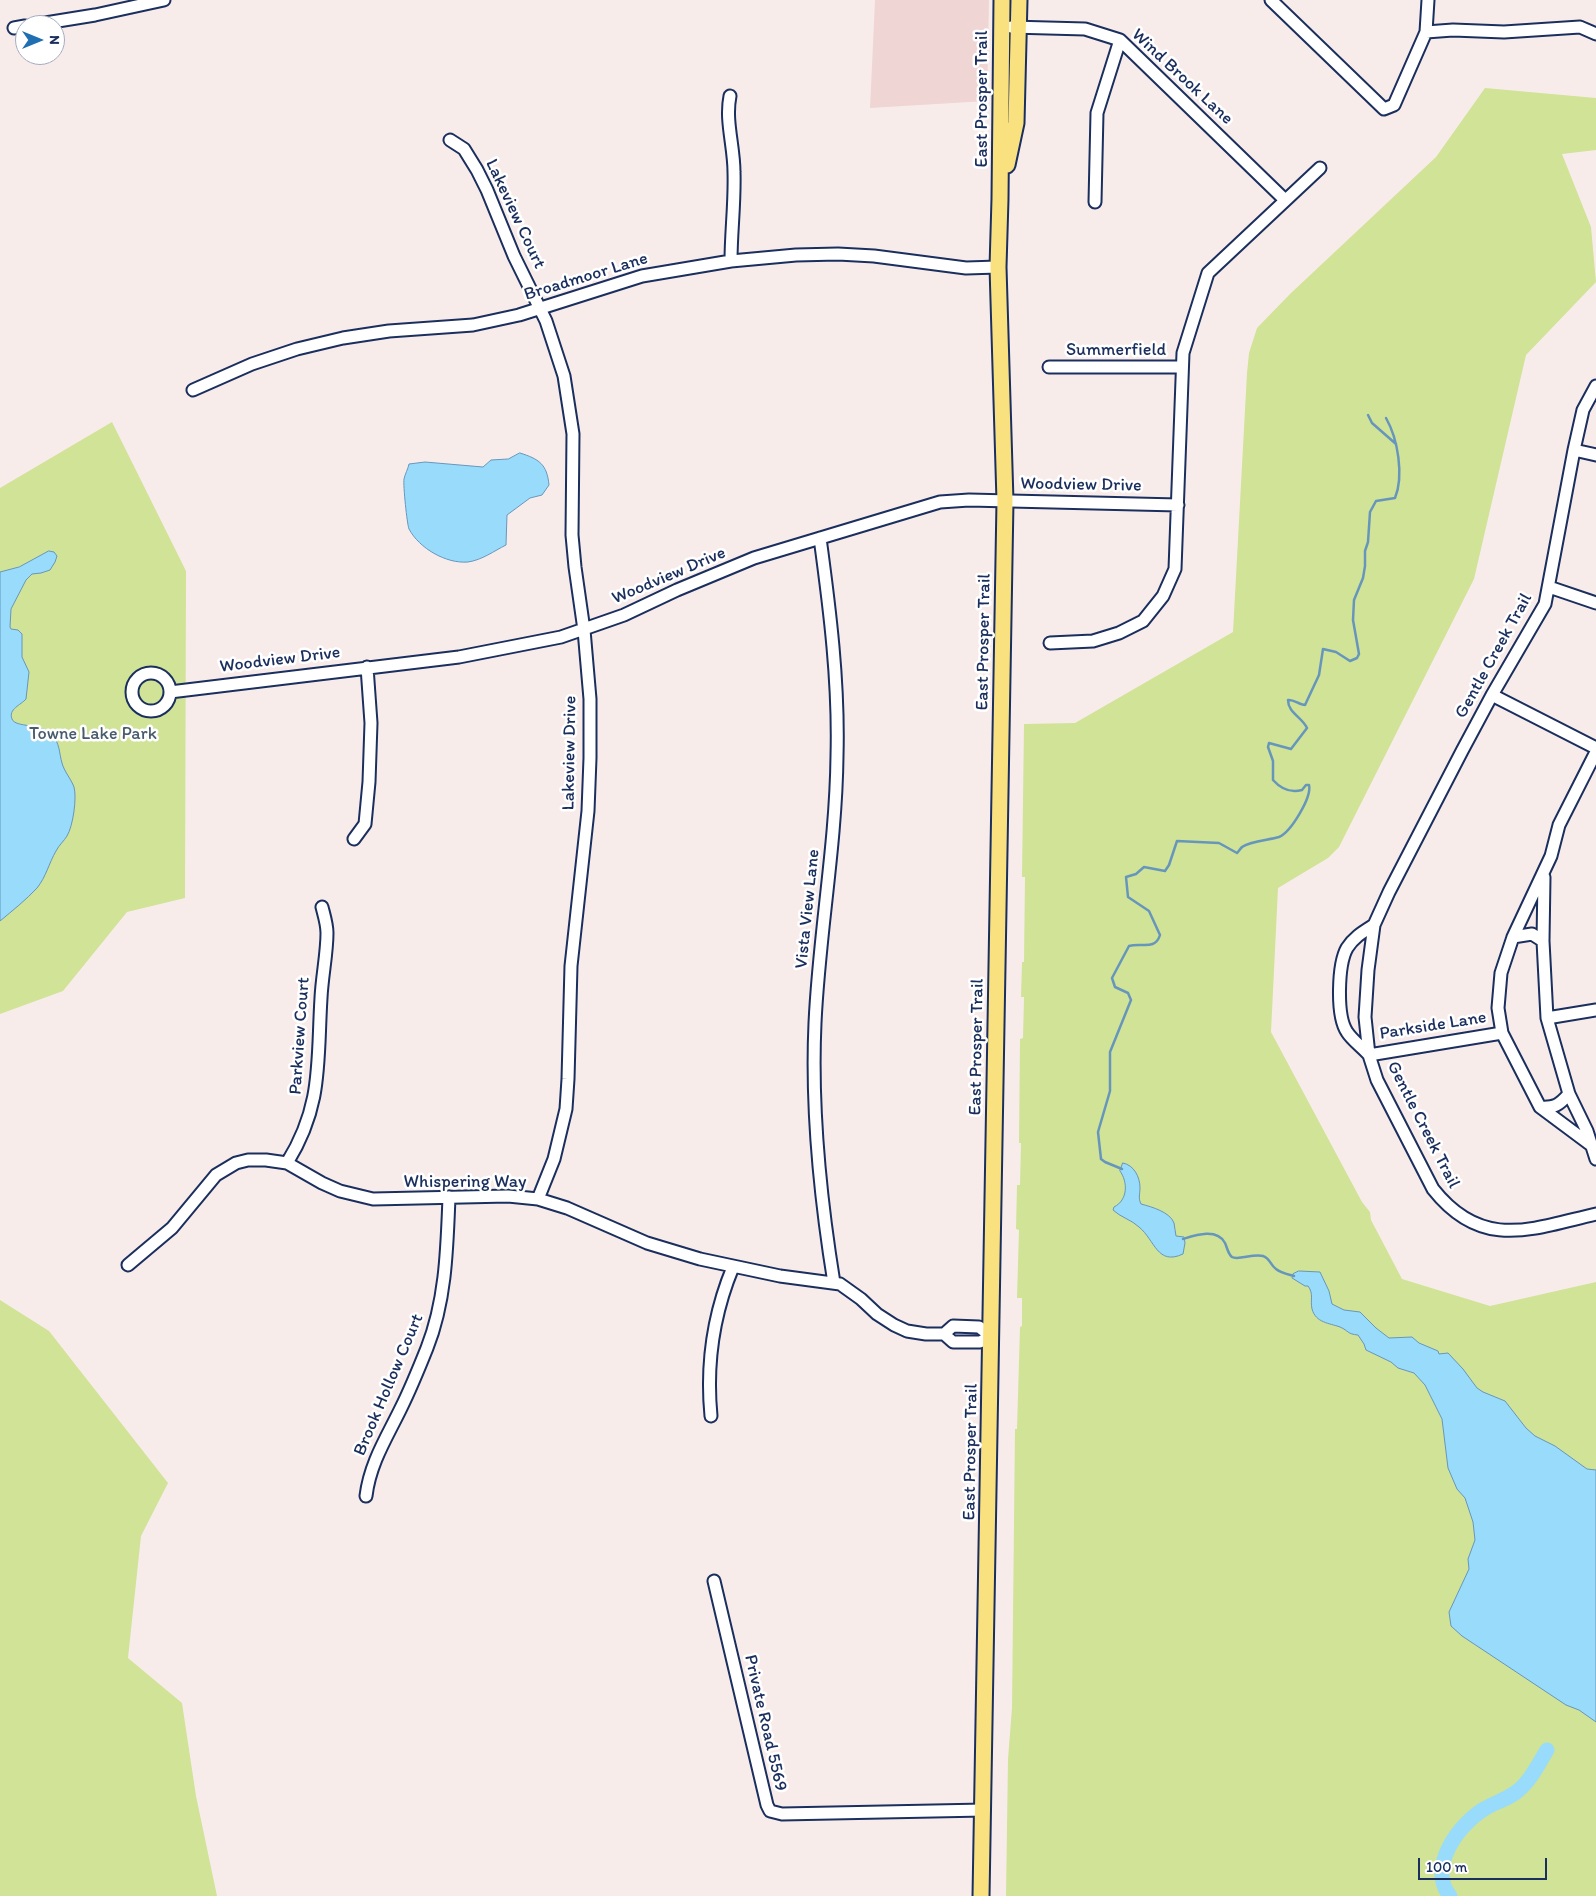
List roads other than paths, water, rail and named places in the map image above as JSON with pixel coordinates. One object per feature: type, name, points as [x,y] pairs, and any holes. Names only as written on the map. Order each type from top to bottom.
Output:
[{"type":"main road","name":"East Prosper Trail","points":[[981,1896],[984,1810],[990,1336],[1005,501],[998,267],[1002,0]]},
{"type":"main road","name":"East Prosper Trail","points":[[1000,199],[1016,123],[1019,0]]},
{"type":"street","points":[[65,20],[164,0]]},
{"type":"street","points":[[1271,0],[1384,109],[1394,104],[1426,32],[1428,0]]},
{"type":"street","name":"Wind Brook Lane","points":[[1002,27],[1085,29],[1120,40],[1286,200]]},
{"type":"street","points":[[1426,32],[1453,30],[1504,32],[1580,27],[1596,34]]},
{"type":"street","points":[[1094,202],[1097,113],[1120,40]]},
{"type":"street","points":[[730,96],[727,112],[734,173],[731,262]]},
{"type":"street","name":"Lakeview Court","points":[[450,140],[464,149],[477,170],[514,256],[540,308]]},
{"type":"street","points":[[1050,644],[1093,641],[1119,633],[1144,621],[1164,596],[1175,569],[1183,353],[1208,273],[1320,168]]},
{"type":"street","name":"Broadmoor Lane","points":[[193,390],[252,364],[297,349],[343,338],[390,331],[473,324],[519,315],[642,276],[731,262],[796,255],[838,254],[902,259],[966,268],[998,267]]},
{"type":"street","name":"Lakeview Drive","points":[[538,1200],[549,1174],[561,1132],[568,1079],[571,966],[588,812],[590,758],[590,698],[584,630],[572,535],[574,463],[571,416],[564,376],[556,348],[540,308]]},
{"type":"street","name":"Summerfield","points":[[1049,367],[1182,367]]},
{"type":"street","name":"Gentle Creek Trail","points":[[1596,386],[1583,410],[1545,604],[1492,695],[1418,834],[1374,925],[1368,970],[1366,1008],[1369,1054],[1377,1080],[1433,1189],[1445,1204],[1464,1218],[1482,1226],[1505,1232],[1529,1230],[1596,1214]]},
{"type":"street","points":[[1574,450],[1596,455]]},
{"type":"street","name":"Woodview Drive","points":[[170,692],[502,650],[561,637],[584,630],[754,558],[940,502],[969,500],[1178,505]]},
{"type":"street","name":"Vista View Lane","points":[[820,538],[833,642],[837,757],[835,810],[819,962],[814,1078],[820,1188],[834,1283]]},
{"type":"street","points":[[1549,587],[1596,603]]},
{"type":"street","points":[[354,839],[365,824],[369,782],[371,723],[367,667]]},
{"type":"street","points":[[1492,695],[1596,748]]},
{"type":"street","points":[[1591,1145],[1540,1106],[1502,1033],[1498,1008],[1501,973],[1513,937],[1551,856],[1559,825],[1596,752]]},
{"type":"street","points":[[1544,873],[1543,941],[1547,1018],[1569,1094],[1587,1131],[1596,1159]]},
{"type":"street","name":"Parkview Court","points":[[287,1163],[302,1136],[310,1114],[317,1080],[327,932],[322,907]]},
{"type":"street","name":"Gentle Creek Trail","points":[[1369,1054],[1346,1032],[1340,1013],[1339,980],[1346,949],[1357,936],[1374,925]]},
{"type":"street","points":[[1513,937],[1532,934],[1543,941]]},
{"type":"street","points":[[1547,1018],[1596,1010]]},
{"type":"street","name":"Parkside Lane","points":[[1369,1054],[1502,1033]]},
{"type":"street","points":[[1540,1106],[1550,1108],[1559,1106],[1569,1094]]},
{"type":"street","name":"Whispering Way","points":[[128,1265],[172,1228],[207,1184],[225,1168],[256,1159],[287,1163],[322,1183],[354,1196],[389,1200],[508,1196],[538,1200],[567,1208],[647,1242],[700,1259],[732,1267],[845,1286],[877,1314],[894,1325],[917,1333],[944,1334],[953,1326],[979,1327],[990,1336]]},
{"type":"street","name":"Brook Hollow Court","points":[[366,1496],[368,1479],[374,1463],[427,1348],[439,1309],[445,1274],[449,1197]]},
{"type":"street","points":[[711,1416],[709,1372],[711,1344],[722,1296],[732,1267]]},
{"type":"street","name":"Private Road 5569","points":[[714,1581],[770,1811],[782,1814],[984,1810]]},
{"type":"water","points":[[520,453],[541,463],[546,472],[549,485],[542,495],[530,498],[507,515],[506,545],[478,559],[460,562],[434,553],[414,536],[408,526],[404,489],[404,479],[409,464],[425,462],[483,467],[491,460],[508,459]]},
{"type":"water","points":[[49,551],[54,552],[57,556],[50,570],[32,574],[26,580],[11,609],[10,627],[22,634],[22,657],[29,672],[26,699],[13,710],[11,716],[14,722],[18,724],[48,731],[55,738],[63,766],[74,787],[74,812],[66,838],[56,851],[40,884],[0,921],[0,572],[19,567]]},
{"type":"water","points":[[1123,1163],[1130,1166],[1138,1176],[1141,1204],[1160,1210],[1169,1216],[1174,1223],[1176,1236],[1184,1237],[1183,1254],[1167,1257],[1162,1254],[1139,1227],[1113,1210],[1124,1195],[1125,1185],[1120,1171]]},
{"type":"water","points":[[1299,1271],[1320,1272],[1329,1291],[1332,1304],[1344,1310],[1360,1312],[1389,1338],[1412,1337],[1419,1343],[1438,1351],[1439,1354],[1448,1353],[1477,1388],[1505,1401],[1526,1428],[1535,1436],[1555,1446],[1587,1469],[1596,1470],[1596,1722],[1579,1710],[1566,1705],[1462,1636],[1451,1626],[1449,1612],[1469,1569],[1468,1559],[1475,1540],[1473,1522],[1465,1498],[1457,1489],[1448,1468],[1442,1419],[1425,1385],[1414,1373],[1398,1368],[1391,1362],[1366,1350],[1358,1335],[1323,1322],[1314,1314],[1310,1289],[1308,1286],[1292,1278],[1293,1274]]},
{"type":"waterway","points":[[1368,415],[1372,423],[1396,444]]},
{"type":"waterway","points":[[1122,1169],[1101,1159],[1098,1132],[1110,1091],[1110,1052],[1131,1000],[1128,993],[1115,987],[1112,978],[1129,946],[1155,943],[1160,935],[1149,911],[1128,897],[1126,877],[1136,874],[1144,867],[1165,871],[1177,841],[1219,843],[1237,853],[1242,847],[1250,843],[1279,837],[1284,834],[1300,814],[1307,797],[1309,785],[1306,785],[1302,790],[1294,791],[1286,790],[1276,783],[1273,780],[1273,761],[1268,747],[1269,743],[1291,749],[1307,728],[1290,708],[1288,700],[1305,705],[1319,675],[1323,649],[1336,652],[1350,661],[1357,658],[1359,654],[1353,620],[1354,600],[1363,578],[1370,512],[1376,501],[1395,498],[1398,489],[1398,458],[1394,436],[1386,418]]},
{"type":"waterway","points":[[1183,1239],[1206,1234],[1217,1235],[1225,1243],[1232,1257],[1263,1256],[1278,1270],[1294,1276]]},
{"type":"waterway","points":[[1450,1896],[1444,1885],[1442,1873],[1444,1860],[1456,1836],[1474,1816],[1520,1789],[1533,1773],[1547,1750]]},
{"type":"park label","name":"Towne Lake Park","points":[[93,734]]}]
